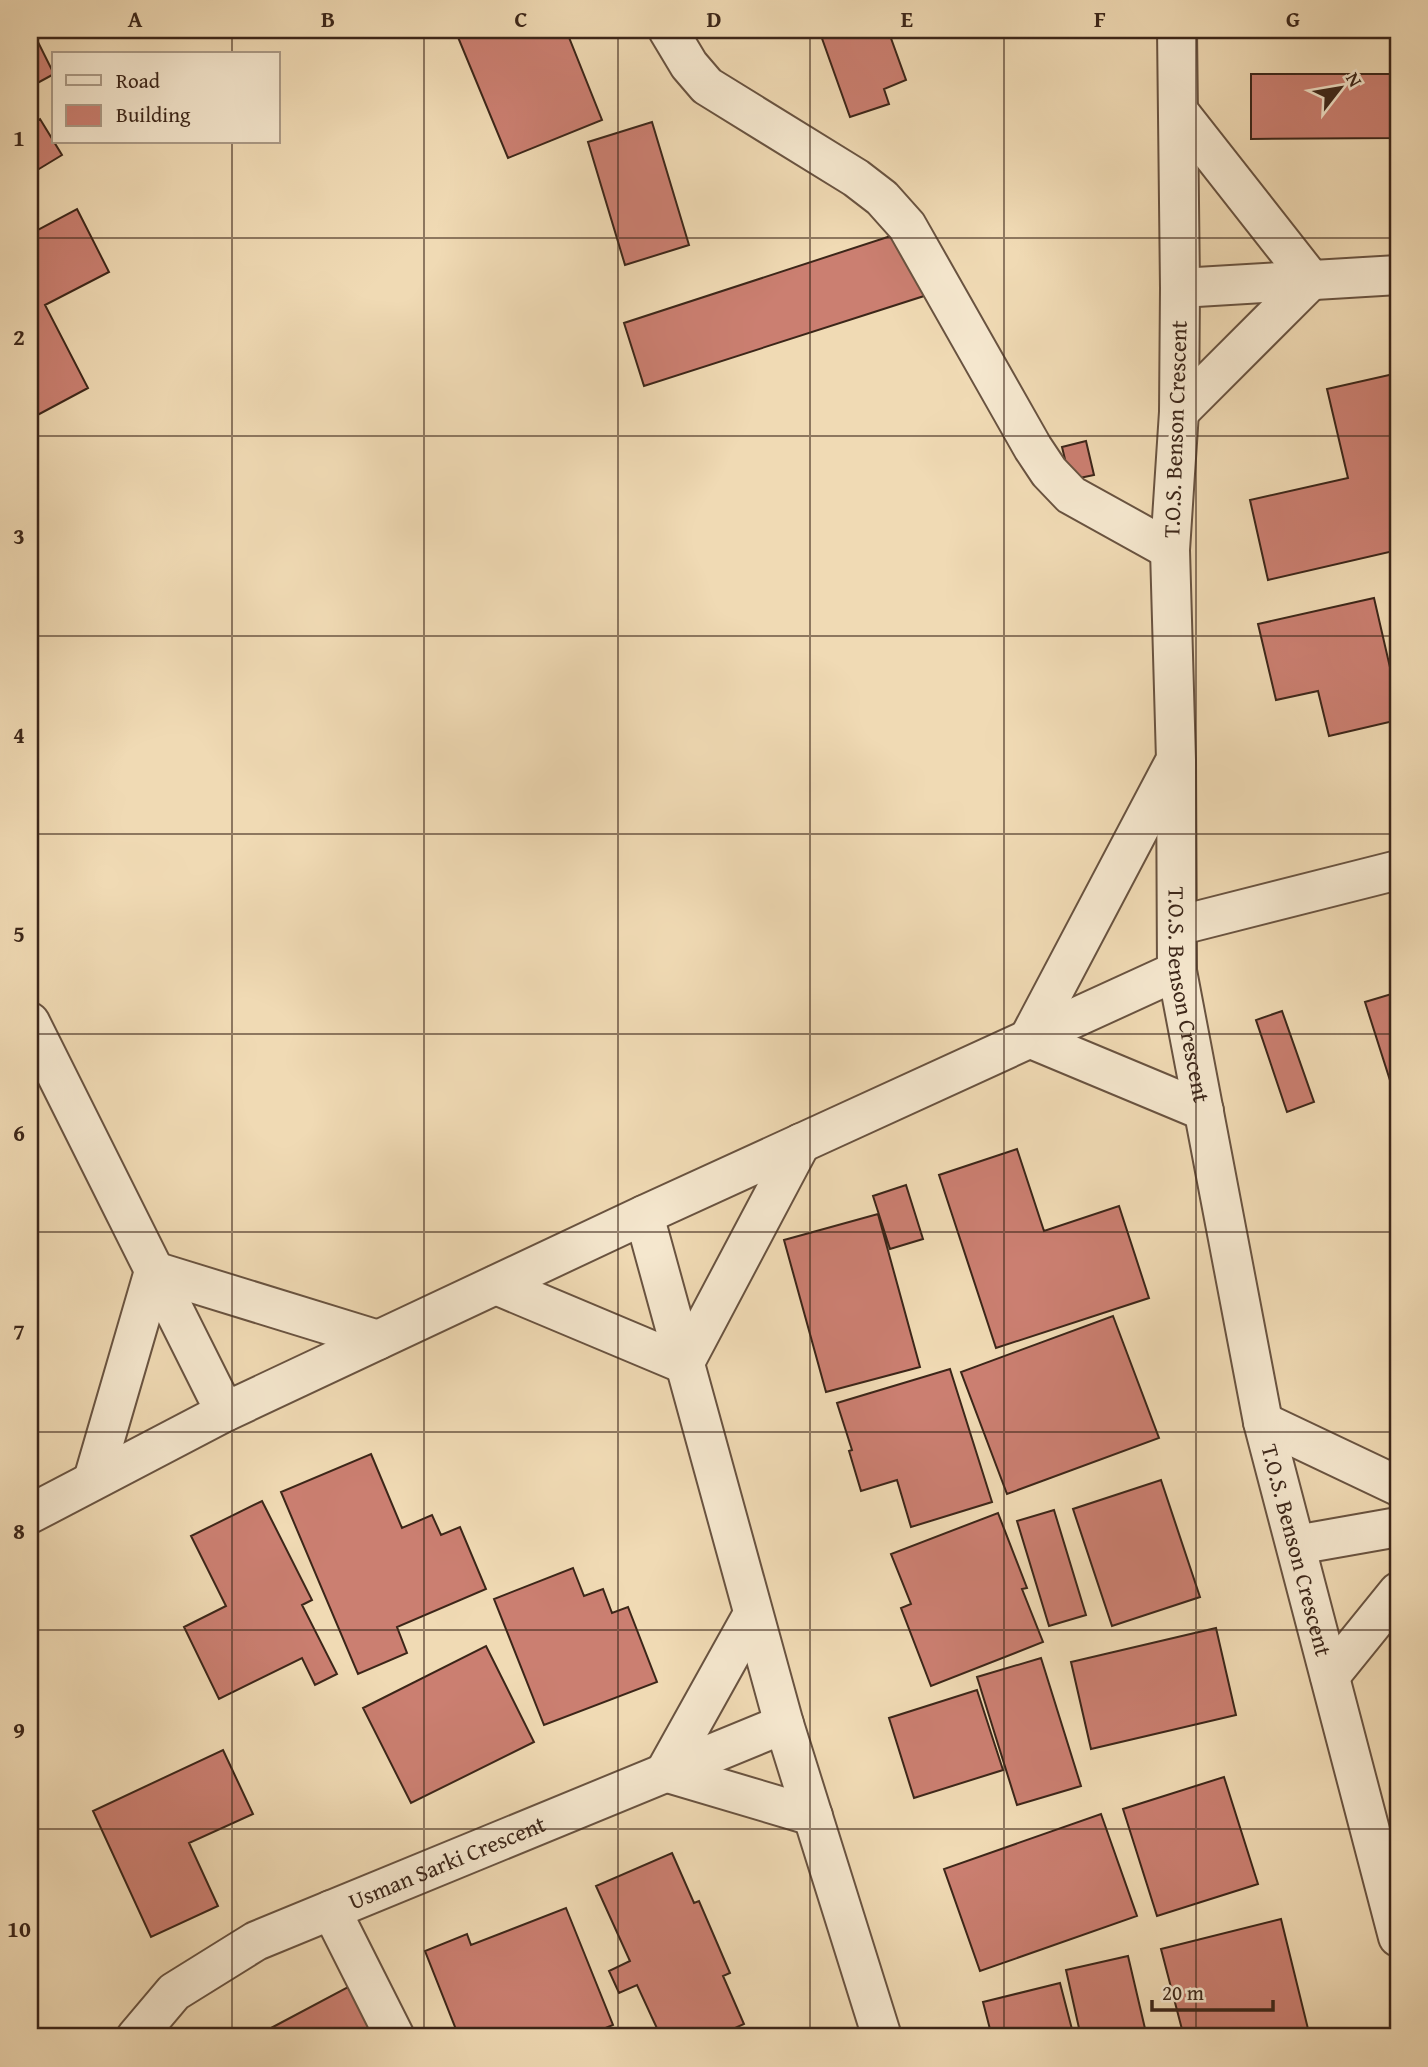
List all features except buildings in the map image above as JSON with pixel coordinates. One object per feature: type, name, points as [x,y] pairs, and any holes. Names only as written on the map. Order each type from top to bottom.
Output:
[{"type":"street","points":[[668,30],[689,65],[707,86],[856,178],[882,198],[907,226],[1032,448],[1049,472],[1070,495],[1170,550]]},
{"type":"street","name":"T.O.S. Benson Crescent","points":[[1177,30],[1179,412],[1170,550],[1176,760],[1177,971],[1264,1423],[1398,1937]]},
{"type":"street","points":[[1179,112],[1311,281]]},
{"type":"street","points":[[1180,288],[1398,275]]},
{"type":"street","points":[[1179,412],[1311,281]]},
{"type":"street","points":[[1030,1038],[1176,760]]},
{"type":"street","points":[[1177,926],[1398,870]]},
{"type":"street","points":[[30,1514],[225,1412],[644,1215],[1177,971]]},
{"type":"street","points":[[30,1023],[225,1412]]},
{"type":"street","points":[[1030,1038],[1204,1111]]},
{"type":"street","points":[[684,1364],[801,1143]]},
{"type":"street","points":[[644,1215],[784,1724],[882,2037]]},
{"type":"street","points":[[154,1270],[378,1340]]},
{"type":"street","points":[[93,1480],[154,1270]]},
{"type":"street","points":[[496,1285],[684,1364]]},
{"type":"street","points":[[1264,1423],[1398,1486]]},
{"type":"street","points":[[1296,1545],[1398,1527]]},
{"type":"street","points":[[1330,1676],[1398,1592]]},
{"type":"street","points":[[753,1614],[666,1772],[813,1816]]},
{"type":"street","name":"Usman Sarki Crescent","points":[[136,2037],[174,1992],[256,1941],[784,1724]]},
{"type":"street","points":[[331,1910],[395,2037]]}]
